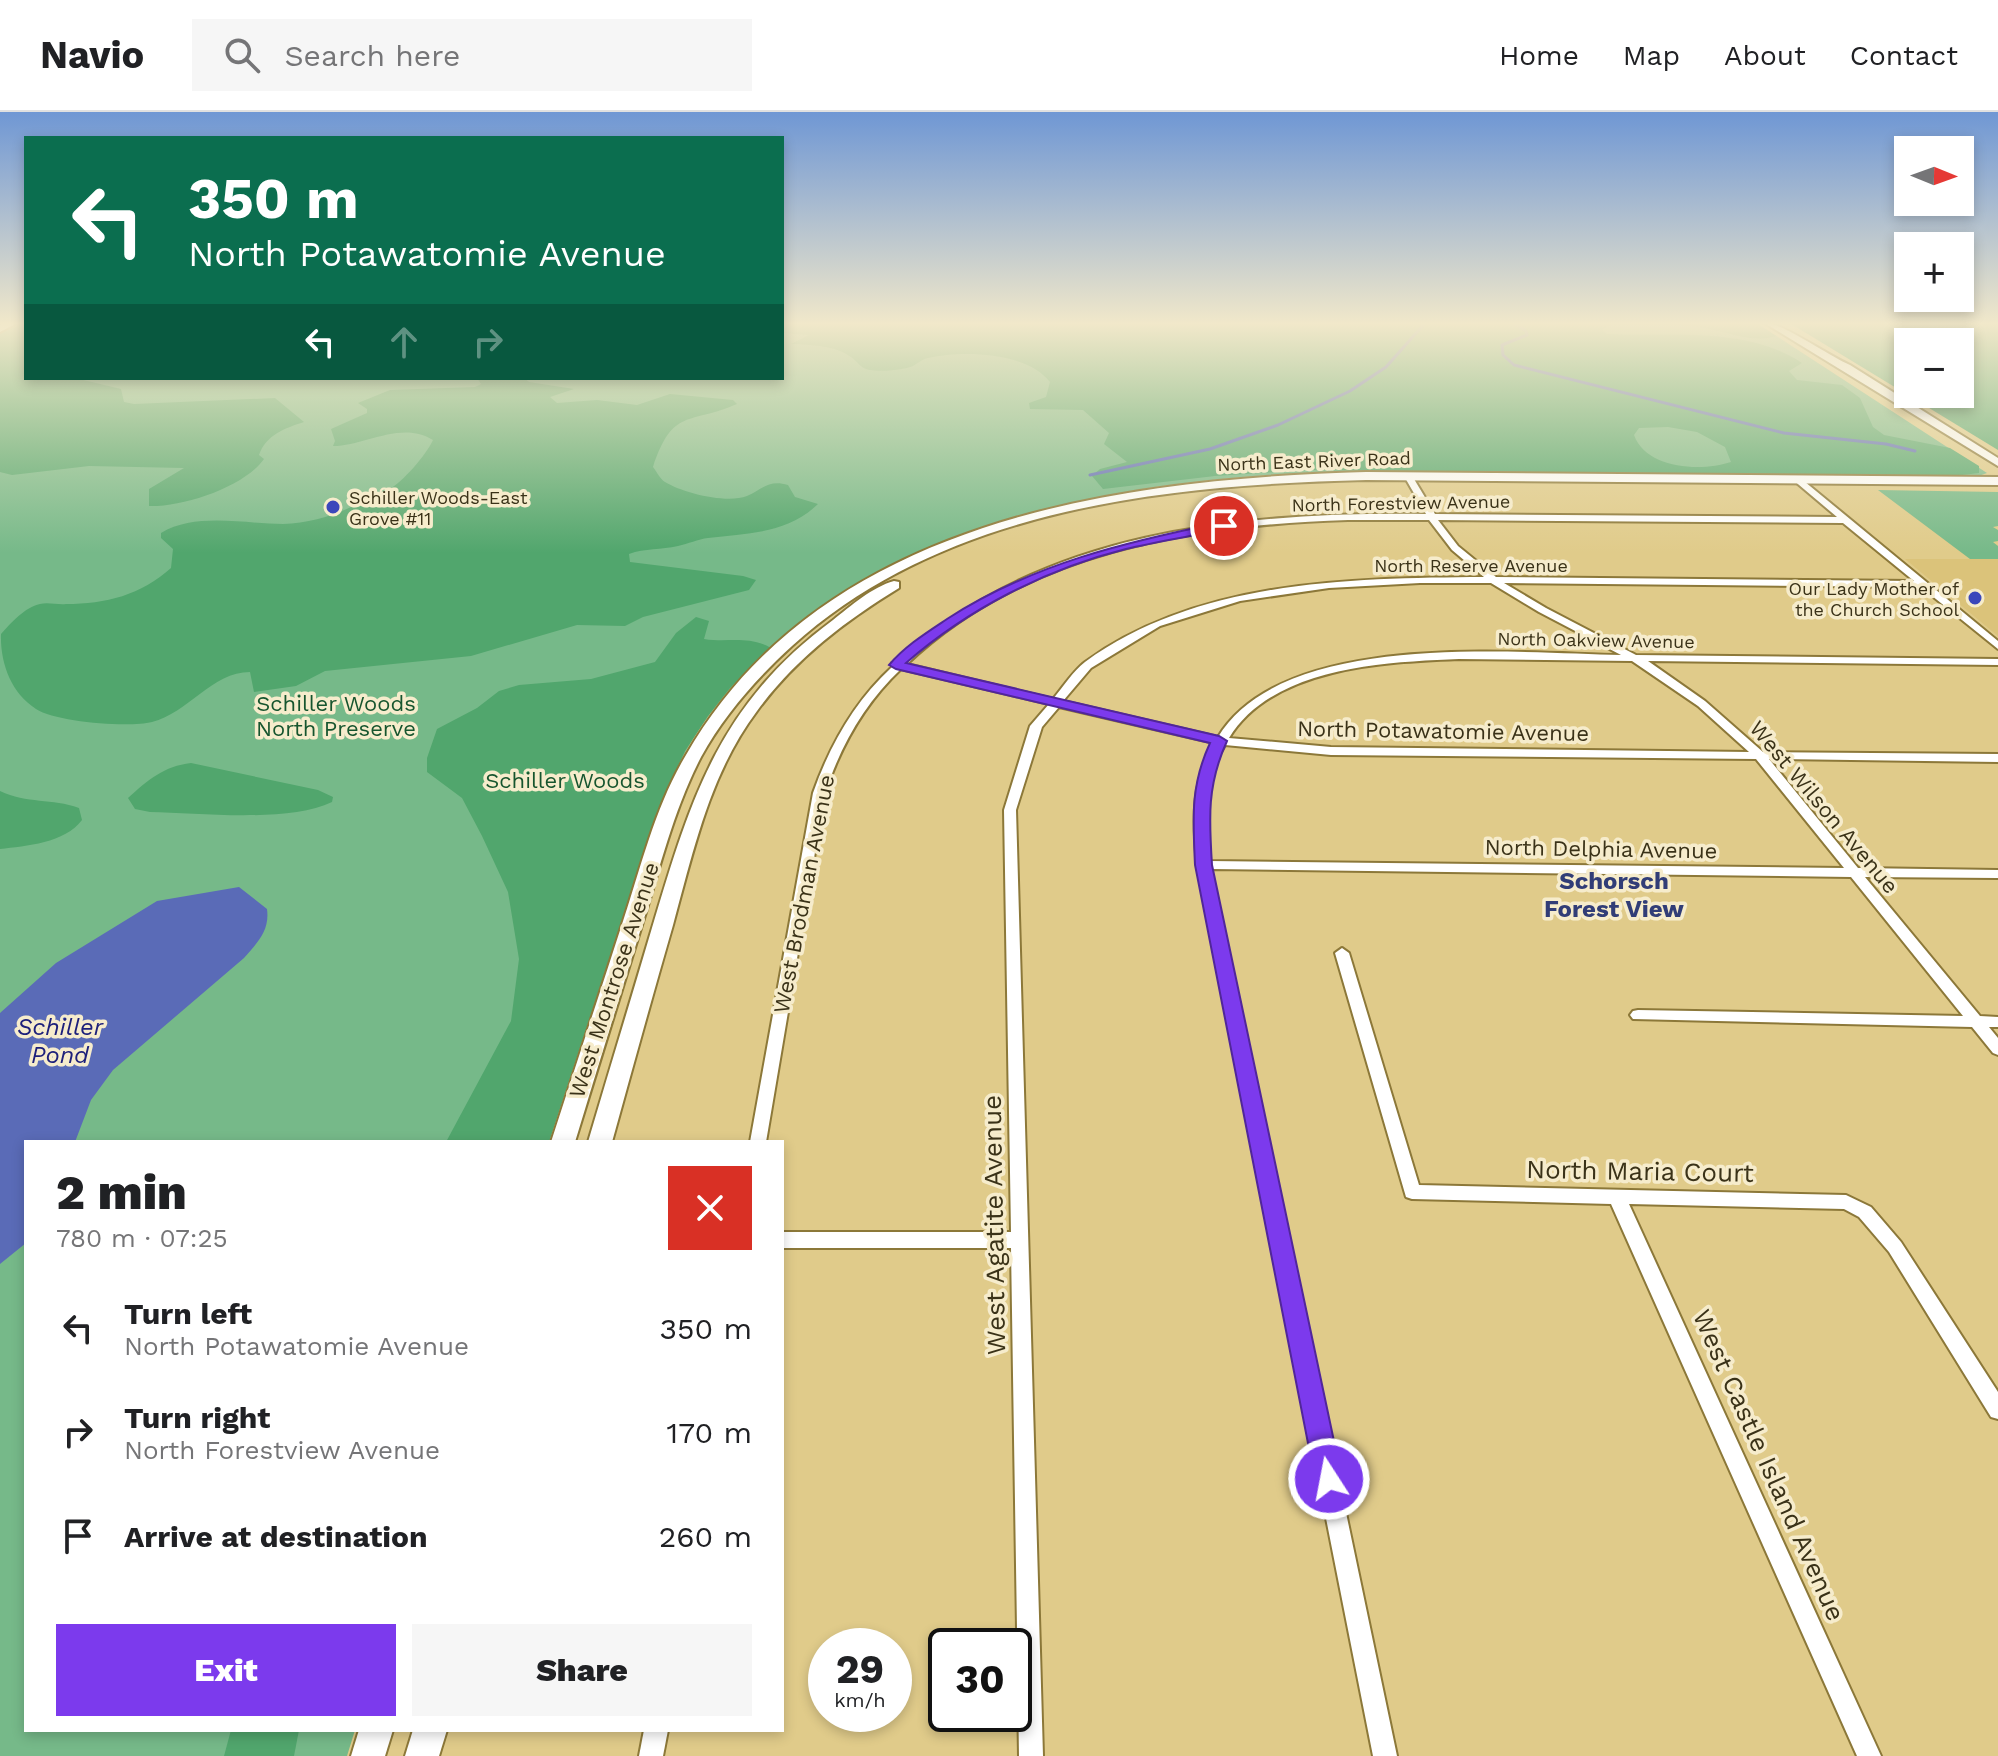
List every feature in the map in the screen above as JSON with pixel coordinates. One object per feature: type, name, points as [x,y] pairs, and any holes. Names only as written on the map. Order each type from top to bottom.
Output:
[{"type":"main road","points":[[1879,399],[1998,474]]},
{"type":"main road","points":[[1896,399],[1998,463]]},
{"type":"main road","name":"North East River Road","points":[[666,818],[696,751],[735,695],[816,618],[855,592],[915,560],[1026,518],[1136,492],[1267,478],[1998,488]]},
{"type":"main road","name":"North East River Road","points":[[694,818],[710,777],[735,729],[773,680],[804,649],[853,611],[947,558],[1059,519],[1171,496],[1280,485],[1410,480]]},
{"type":"main road","name":"North East River Road","points":[[1800,483],[1998,481]]},
{"type":"main road","name":"West Montrose Avenue","points":[[564,1140],[666,818]]},
{"type":"main road","name":"West Montrose Avenue","points":[[601,1140],[694,818]]},
{"type":"main road","points":[[368,1756],[375,1732]]},
{"type":"main road","points":[[422,1756],[429,1732]]},
{"type":"street","name":"West Wilson Avenue","points":[[1410,480],[1453,546],[1496,580],[1541,610],[1637,659],[1706,706],[1759,755],[1998,1049]]},
{"type":"street","points":[[1800,483],[1998,646]]},
{"type":"street","name":"North Forestview Avenue","points":[[896,665],[923,641],[985,600],[1050,570],[1121,547],[1189,532],[1249,523],[1432,517],[1846,520]]},
{"type":"street","name":"North Reserve Avenue","points":[[1052,702],[1081,672],[1123,642],[1204,608],[1277,591],[1336,583],[1496,580],[1923,584]]},
{"type":"street","name":"North Oakview Avenue","points":[[1219,741],[1246,709],[1264,695],[1305,677],[1361,663],[1426,657],[1998,662]]},
{"type":"street","name":"North Potawatomie Avenue","points":[[896,665],[1219,741],[1331,751],[1998,758]]},
{"type":"street","name":"West Brodman Avenue","points":[[758,1140],[819,793],[846,728],[896,665]]},
{"type":"street","name":"West Agatite Avenue","points":[[1031,1756],[1010,810],[1022,754],[1033,729],[1052,702]]},
{"type":"street","points":[[1219,741],[1207,771],[1200,803],[1204,865],[1385,1756]]},
{"type":"street","name":"North Delphia Avenue","points":[[1204,865],[1998,874]]},
{"type":"street","name":"North Maria Court","points":[[1342,953],[1412,1192],[1846,1202],[1865,1212],[1895,1247],[1998,1410]]},
{"type":"street","points":[[1638,1015],[1998,1022]]},
{"type":"street","name":"West Castle Island Avenue","points":[[1617,1197],[1869,1756]]},
{"type":"street","points":[[784,1240],[1021,1240]]},
{"type":"street","points":[[651,1756],[656,1732]]},
{"type":"shaded area","name":"Our Lady Mother of the Church School","points":[[1905,559],[1998,559],[1998,636]]},
{"type":"green space","name":"Schiller Woods North Preserve","points":[[0,399],[1873,399],[1987,473],[1973,478],[1341,472],[1194,482],[1116,494],[1038,511],[962,535],[890,566],[823,606],[762,655],[710,714],[681,760],[650,834],[550,1140],[24,1140],[24,1732],[354,1732],[347,1756],[0,1756]]},
{"type":"green space","points":[[0,399],[123,399],[124,402],[134,404],[276,399],[304,422],[271,437],[259,455],[264,459],[242,478],[212,493],[178,503],[149,506],[149,489],[184,468],[89,466],[12,475],[0,472]]},
{"type":"green space","points":[[369,399],[552,399],[557,403],[597,400],[637,405],[656,399],[733,400],[737,404],[676,426],[660,448],[653,467],[660,477],[683,490],[728,499],[747,496],[766,486],[781,483],[788,485],[795,497],[818,504],[780,527],[629,554],[630,562],[756,580],[749,590],[643,617],[625,626],[577,625],[471,656],[325,671],[296,686],[254,692],[250,672],[236,674],[212,685],[165,717],[141,724],[92,723],[46,714],[20,695],[5,666],[1,634],[24,612],[43,603],[81,604],[109,600],[148,585],[171,568],[173,549],[161,538],[161,533],[205,521],[283,524],[318,519],[386,491],[400,481],[414,468],[433,440],[409,432],[333,446],[335,441],[331,429],[367,413],[367,409],[358,403]]},
{"type":"green space","points":[[1041,399],[1860,399],[1873,427],[1884,435],[1950,448],[1979,466],[1979,473],[1954,476],[1309,470],[1215,476],[1103,489],[1092,476],[1100,469],[1127,462],[1104,444],[1109,433],[1083,410],[1030,409],[1029,403]],"holes":[[[1668,427],[1697,432],[1725,447],[1731,462],[1690,467],[1662,461],[1640,446],[1634,435],[1639,428]]]},
{"type":"green space","points":[[1974,399],[1998,399],[1998,450],[1929,408],[1974,408]]},
{"type":"green space","points":[[1878,490],[1998,492],[1998,526],[1993,527],[1998,530],[1998,541],[1993,542],[1998,546],[1998,559],[1970,559]]},
{"type":"green space","name":"Schiller Woods","points":[[696,617],[709,621],[704,639],[746,640],[771,648],[730,688],[708,716],[685,751],[660,805],[550,1140],[447,1140],[511,1021],[519,959],[508,892],[482,836],[462,798],[427,772],[427,758],[437,729],[477,708],[499,691],[519,685],[591,679],[655,662],[676,633]]},
{"type":"green space","points":[[191,763],[318,790],[333,797],[332,802],[292,813],[268,815],[135,809],[128,798],[142,785],[164,771]]},
{"type":"green space","points":[[0,791],[20,798],[79,808],[82,820],[66,834],[55,838],[33,845],[0,849]]},
{"type":"green space","points":[[230,1732],[299,1732],[294,1756],[224,1756]]},
{"type":"water","name":"Schiller Pond","points":[[239,887],[267,909],[266,924],[262,936],[244,958],[113,1070],[91,1100],[76,1140],[24,1140],[24,1245],[0,1264],[0,1013],[56,963],[157,901]]},
{"type":"waterway","points":[[1090,475],[1210,449],[1278,425],[1334,399]]},
{"type":"waterway","points":[[1648,399],[1784,433],[1886,444],[1915,451]]},
{"type":"place","name":"Schiller Woods-East Grove #11","points":[[333,507]]},
{"type":"place","name":"Our Lady Mother of the Church School","points":[[1975,598]]},
{"type":"district","name":"Schorsch Forest View","points":[[1614,895]]},
{"type":"route","points":[[1224,526],[1121,547],[1050,570],[985,600],[954,619],[896,665],[1219,741],[1204,780],[1200,803],[1204,865],[1329,1479]]}]
